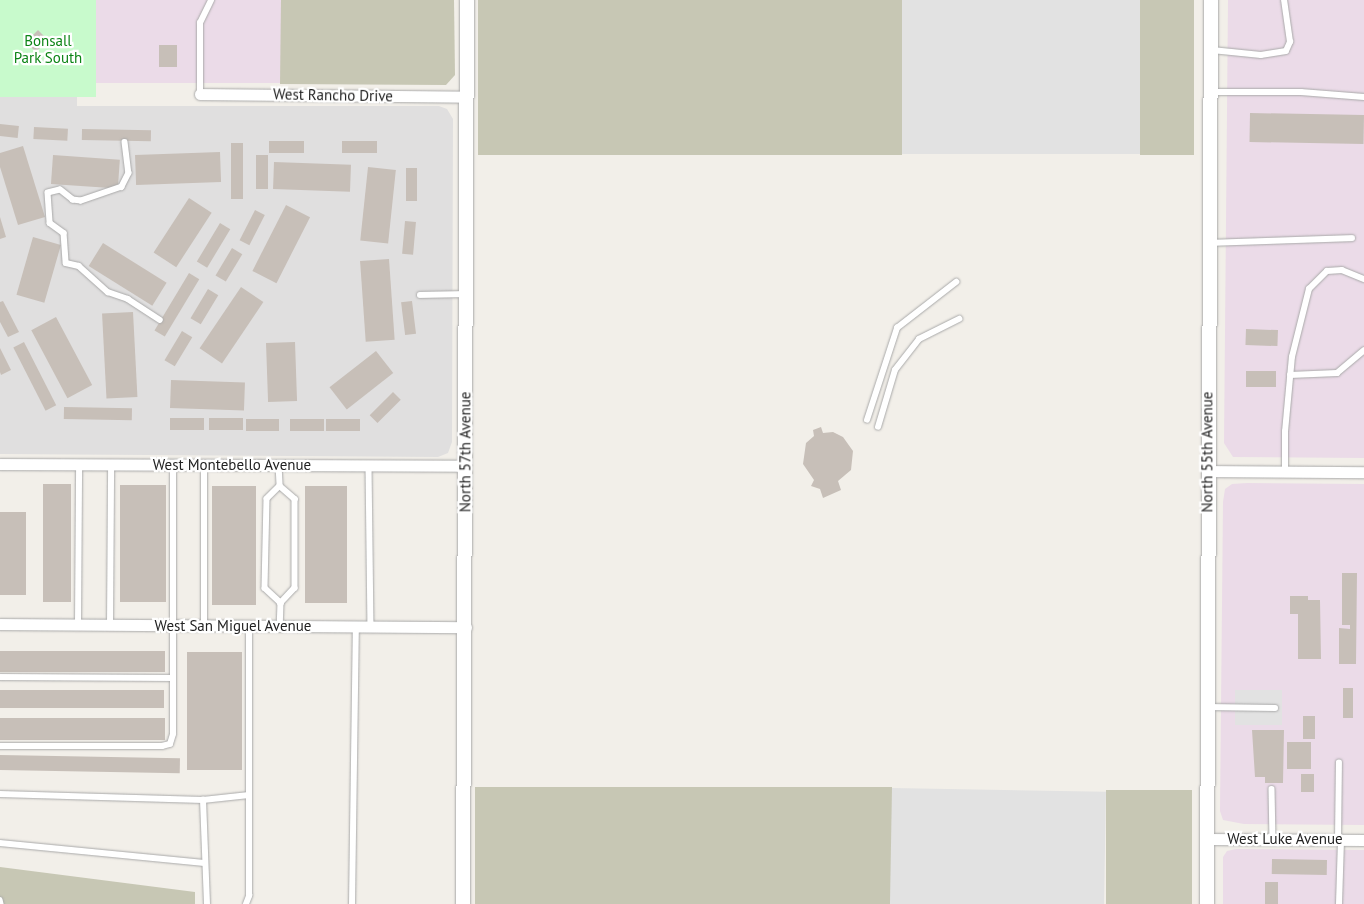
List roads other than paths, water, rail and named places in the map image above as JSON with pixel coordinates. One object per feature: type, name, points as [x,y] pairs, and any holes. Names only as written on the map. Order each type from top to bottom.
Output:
[{"type":"street","name":"North 57th Avenue","points":[[463,904],[466,627],[464,466],[467,0]]},
{"type":"street","name":"North 55th Avenue","points":[[1207,904],[1206,471],[1211,0]]},
{"type":"street","name":"West Rancho Drive","points":[[200,94],[467,97]]},
{"type":"street","name":"West Montebello Avenue","points":[[0,464],[464,466]]},
{"type":"street","points":[[1206,471],[1364,472]]},
{"type":"street","name":"West San Miguel Avenue","points":[[0,624],[466,627]]},
{"type":"street","name":"West Luke Avenue","points":[[1207,839],[1364,840]]},
{"type":"lane","points":[[200,94],[200,23],[211,0]]},
{"type":"lane","points":[[1210,50],[1261,55],[1286,52],[1290,42],[1284,0]]},
{"type":"lane","points":[[1210,92],[1301,92],[1364,97]]},
{"type":"lane","points":[[125,142],[128,173],[122,187],[81,201],[73,200],[60,190],[48,193],[50,223],[64,233],[66,263],[79,266],[108,292],[128,298],[160,320]]},
{"type":"lane","points":[[1208,243],[1352,238]]},
{"type":"lane","points":[[1285,472],[1285,432],[1290,375],[1302,305],[1317,277],[1327,271],[1342,270],[1364,279]]},
{"type":"lane","points":[[867,420],[897,328],[956,282]]},
{"type":"lane","points":[[420,295],[466,294]]},
{"type":"lane","points":[[878,428],[900,363],[919,339],[959,319]]},
{"type":"lane","points":[[1290,375],[1337,373],[1364,350]]},
{"type":"lane","points":[[78,625],[79,464]]},
{"type":"lane","points":[[110,625],[111,464]]},
{"type":"lane","points":[[0,746],[162,746],[170,744],[174,464]]},
{"type":"lane","points":[[204,465],[204,626]]},
{"type":"lane","points":[[279,465],[280,486],[295,499],[295,588],[281,603],[280,626]]},
{"type":"lane","points":[[369,466],[371,626]]},
{"type":"lane","points":[[280,486],[266,499],[265,588],[281,603]]},
{"type":"lane","points":[[246,904],[249,896],[249,626]]},
{"type":"lane","points":[[352,904],[356,626]]},
{"type":"lane","points":[[0,677],[172,678]]},
{"type":"lane","points":[[1206,707],[1275,708]]},
{"type":"lane","points":[[1339,763],[1339,904]]},
{"type":"lane","points":[[1272,789],[1273,839]]},
{"type":"lane","points":[[0,794],[203,800],[249,795]]},
{"type":"lane","points":[[203,800],[207,904]]},
{"type":"lane","points":[[0,844],[204,863]]},
{"type":"lane","points":[[0,900],[1,904]]},
{"type":"park label","name":"Bonsall Park South","points":[[48,48]]}]
